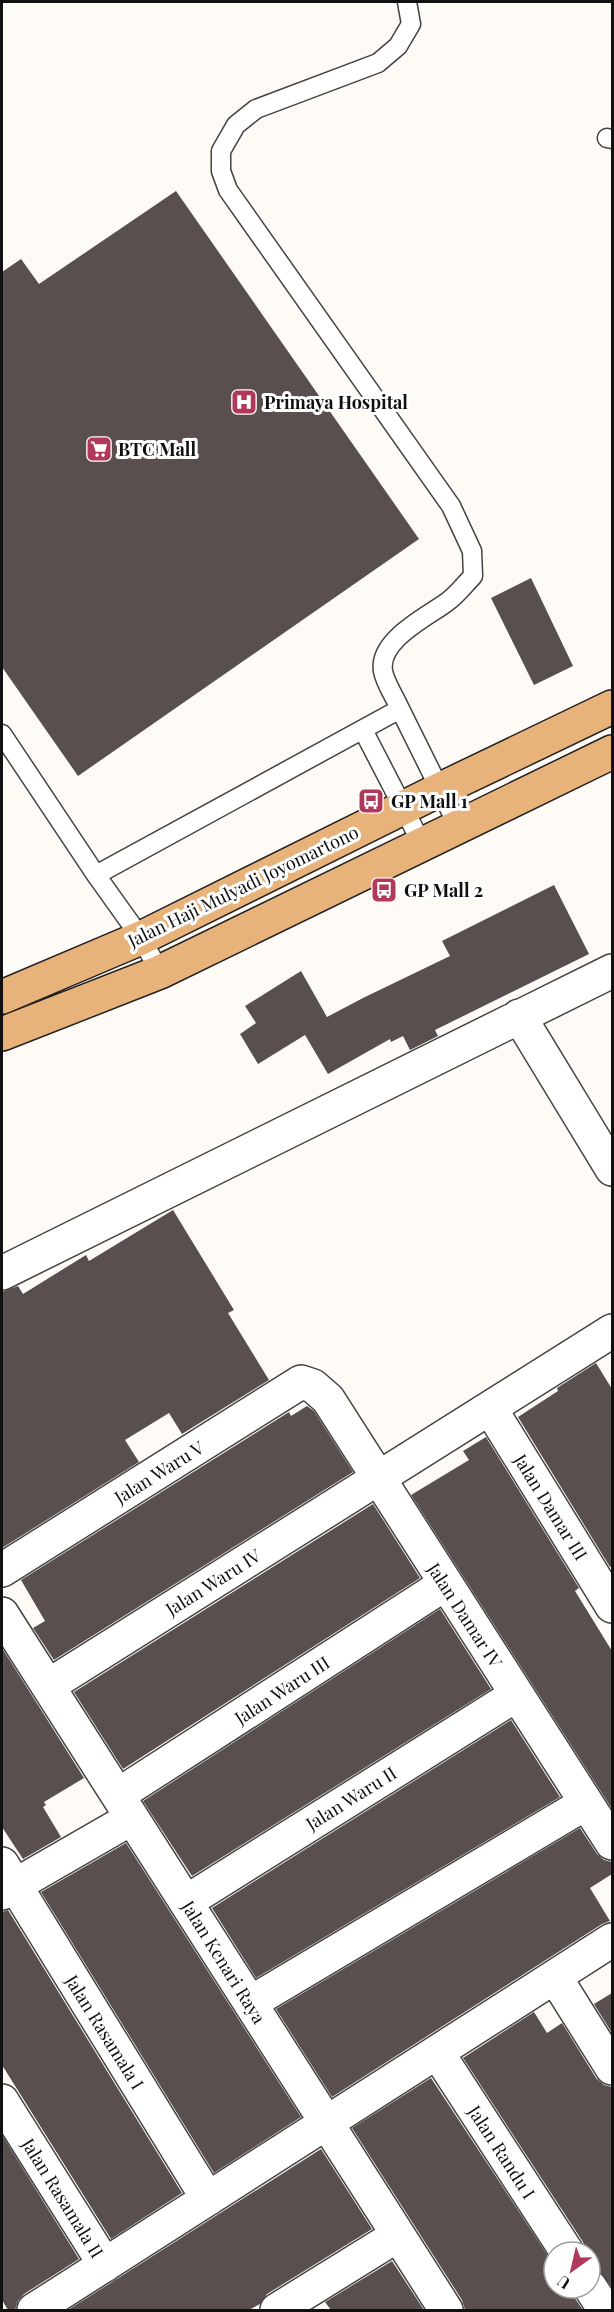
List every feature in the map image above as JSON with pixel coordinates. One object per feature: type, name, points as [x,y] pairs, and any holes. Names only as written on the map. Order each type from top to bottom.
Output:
[{"type":"main road","name":"Jalan Haji Mulyadi Joyomartono","points":[[2,997],[141,938],[404,807],[612,707]]},
{"type":"main road","points":[[2,1034],[160,972],[612,752]]},
{"type":"street","points":[[2,1273],[612,971]]},
{"type":"street","points":[[519,1016],[612,1169]]},
{"type":"street","name":"Jalan Waru IV","points":[[48,1686],[490,1408],[608,1344]]},
{"type":"street","name":"Jalan Waru V","points":[[2,1570],[301,1382],[317,1389]]},
{"type":"street","name":"Jalan Damar IV","points":[[317,1389],[328,1399],[612,1843]]},
{"type":"street","name":"Jalan Damar III","points":[[490,1408],[612,1606]]},
{"type":"street","name":"Jalan Waru III","points":[[6,1881],[125,1806],[445,1584]]},
{"type":"street","name":"Jalan Kenari Raya","points":[[2,1614],[446,2310]]},
{"type":"street","name":"Jalan Waru II","points":[[186,1902],[516,1695]]},
{"type":"street","points":[[250,2003],[586,1803]]},
{"type":"street","name":"Jalan Rasamala I","points":[[6,1881],[208,2199]]},
{"type":"street","points":[[34,2310],[612,1940]]},
{"type":"street","points":[[555,1977],[612,2068]]},
{"type":"street","name":"Jalan Randu I","points":[[437,2052],[559,2240]]},
{"type":"street","name":"Jalan Rasamala II","points":[[2,2100],[105,2265]]},
{"type":"street","points":[[277,2310],[398,2235]]},
{"type":"lane","points":[[407,2],[411,24],[398,46],[378,63],[256,110],[236,125],[221,152],[221,171],[228,190],[451,506],[472,551],[473,576],[449,601],[399,635],[386,654],[383,671],[458,826]]},
{"type":"lane","points":[[96,875],[400,709]]},
{"type":"lane","points":[[363,730],[422,844]]},
{"type":"lane","points":[[2,734],[141,938],[160,972]]},
{"type":"building","name":"BTC Mall","points":[[176,191],[419,539],[78,776],[2,667],[2,272],[21,259],[39,284]]},
{"type":"building","points":[[531,578],[573,666],[534,685],[491,598]]},
{"type":"building","points":[[554,885],[589,954],[435,1030],[438,1036],[410,1050],[403,1036],[391,1042],[390,1039],[328,1074],[305,1035],[258,1064],[240,1034],[256,1023],[245,1006],[301,971],[327,1017],[450,956],[442,941]]},
{"type":"building","points":[[173,1210],[234,1310],[228,1313],[269,1380],[182,1434],[169,1413],[125,1440],[139,1462],[2,1548],[2,1292],[18,1286],[23,1294],[86,1255],[89,1261]]},
{"type":"building","points":[[596,1363],[612,1389],[612,1566],[610,1567],[518,1417]]},
{"type":"building","points":[[307,1406],[314,1411],[353,1472],[54,1660],[33,1628],[45,1621],[21,1580],[289,1412],[291,1416]]},
{"type":"building","points":[[486,1437],[579,1588],[575,1591],[612,1651],[612,1809],[411,1495],[469,1460],[463,1451]]},
{"type":"building","points":[[373,1504],[420,1578],[123,1769],[74,1692]]},
{"type":"building","points":[[440,1609],[491,1689],[192,1876],[143,1801]]},
{"type":"building","points":[[2,1648],[84,1778],[44,1802],[46,1805],[43,1807],[61,1837],[23,1859],[2,1827]]},
{"type":"building","points":[[511,1720],[560,1797],[256,1978],[212,1908]]},
{"type":"building","points":[[580,1828],[597,1854],[604,1860],[612,1862],[612,1874],[590,1888],[610,1921],[332,2097],[276,2009]]},
{"type":"building","points":[[126,1843],[301,2117],[214,2173],[41,1892]]},
{"type":"building","points":[[8,1910],[182,2193],[111,2239],[2,2065],[2,1912]]},
{"type":"building","points":[[612,1993],[612,2033],[594,2004]]},
{"type":"building","points":[[534,2012],[547,2033],[562,2023],[596,2078],[604,2085],[612,2087],[612,2287],[602,2275],[602,2240],[582,2240],[463,2058]]},
{"type":"building","points":[[431,2078],[542,2247],[542,2300],[576,2300],[583,2310],[465,2310],[462,2300],[352,2128]]},
{"type":"building","points":[[2,2135],[79,2259],[24,2294],[15,2310],[8,2310],[2,2300]]},
{"type":"building","points":[[321,2149],[372,2229],[267,2294],[260,2304],[249,2310],[68,2310]]},
{"type":"building","points":[[392,2261],[424,2310],[331,2310],[325,2302]]},
{"type":"place","name":"Primaya Hospital","points":[[244,402]]},
{"type":"place","name":"BTC Mall","points":[[99,449]]},
{"type":"place","name":"GP Mall 1","points":[[371,801]]},
{"type":"place","name":"GP Mall 2","points":[[384,890]]}]
